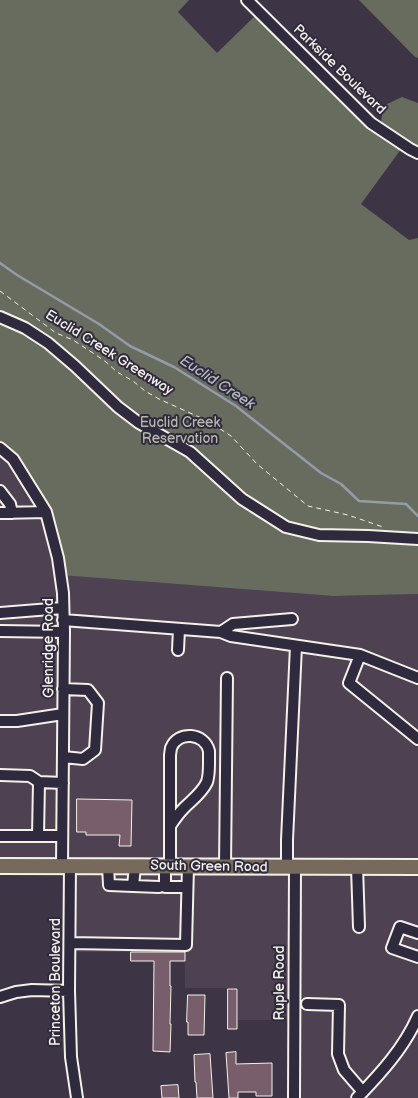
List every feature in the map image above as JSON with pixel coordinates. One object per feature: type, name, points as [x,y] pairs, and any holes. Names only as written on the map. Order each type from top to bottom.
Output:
[{"type":"main road","name":"South Green Road","points":[[0,866],[418,867]]},
{"type":"street","name":"Parkside Boulevard","points":[[247,0],[371,123],[418,153]]},
{"type":"street","points":[[0,316],[25,328],[48,343],[138,423],[190,452],[242,499],[286,527],[319,535],[418,539]]},
{"type":"street","name":"Glenridge Road","points":[[0,448],[13,460],[46,512],[58,558],[63,592],[64,620],[62,836],[66,865]]},
{"type":"street","points":[[0,492],[10,504],[12,513]]},
{"type":"street","points":[[0,513],[46,512]]},
{"type":"street","points":[[0,613],[63,608]]},
{"type":"street","points":[[221,632],[233,624],[292,619]]},
{"type":"street","points":[[64,620],[221,632],[231,636],[360,655],[418,678]]},
{"type":"street","points":[[178,650],[179,629]]},
{"type":"street","points":[[0,631],[64,632]]},
{"type":"street","name":"Ruple Road","points":[[294,1098],[291,867],[286,840],[296,646]]},
{"type":"street","points":[[360,655],[349,683],[418,739]]},
{"type":"street","points":[[225,867],[227,678]]},
{"type":"street","points":[[63,757],[84,759],[95,750],[98,703],[88,690],[64,689]]},
{"type":"street","points":[[0,721],[17,721],[64,714]]},
{"type":"street","points":[[170,826],[182,809],[202,790],[207,782],[209,752],[201,739],[194,736],[181,738],[175,742],[171,748],[170,755],[170,826],[165,887],[187,887]]},
{"type":"street","points":[[0,775],[30,776],[39,782],[63,783]]},
{"type":"street","points":[[38,836],[39,782]]},
{"type":"street","points":[[0,836],[62,836]]},
{"type":"street","name":"Princeton Boulevard","points":[[66,865],[70,943],[71,1057],[77,1098]]},
{"type":"street","points":[[108,866],[109,885],[159,886]]},
{"type":"street","points":[[133,886],[134,866]]},
{"type":"street","points":[[70,943],[186,945],[188,866]]},
{"type":"street","points":[[357,867],[359,927]]},
{"type":"street","points":[[418,933],[400,927],[392,948],[418,957]]},
{"type":"street","points":[[0,997],[32,990],[69,991]]},
{"type":"street","points":[[307,1004],[339,1005],[338,1054],[344,1070],[360,1095],[379,1076],[398,1052],[418,1016]]},
{"type":"path","name":"Euclid Creek Greenway","points":[[0,291],[56,333],[73,340],[145,391],[208,421],[231,436],[257,464],[308,506],[348,515],[386,528]]},
{"type":"shaded area","points":[[0,448],[46,512],[61,575],[333,596],[418,594],[418,1098],[364,1098],[376,1086],[373,1083],[357,1098],[294,1098],[294,1020],[238,1020],[238,988],[185,988],[185,952],[69,952],[70,865],[0,866]]},
{"type":"green space","name":"Euclid Creek Reservation","points":[[0,0],[189,0],[178,12],[217,53],[259,12],[371,123],[404,145],[361,204],[409,240],[418,238],[418,594],[333,596],[60,575],[46,512],[0,448]]},
{"type":"green space","points":[[359,0],[418,0],[418,58],[415,57]]},
{"type":"green space","points":[[402,97],[418,103],[418,147],[381,124],[383,106]]},
{"type":"building","points":[[77,799],[132,800],[131,846],[119,846],[120,835],[86,835],[86,832],[77,832]]},
{"type":"building","points":[[131,952],[185,952],[185,961],[170,961],[170,1052],[153,1051],[154,961],[131,961]]},
{"type":"building","points":[[228,989],[237,989],[237,1029],[228,1029]]},
{"type":"building","points":[[188,995],[205,995],[204,1035],[188,1035]]},
{"type":"building","points":[[236,1052],[236,1064],[272,1063],[272,1096],[256,1096],[256,1092],[238,1092],[238,1098],[229,1098],[226,1053]]},
{"type":"building","points":[[210,1054],[213,1098],[197,1098],[194,1055]]},
{"type":"building","points":[[178,1085],[179,1098],[162,1098],[161,1086]]},
{"type":"waterway","name":"Euclid Creek","points":[[0,263],[99,324],[130,346],[174,367],[236,406],[321,473],[341,484],[359,501],[406,504],[418,516]]}]
